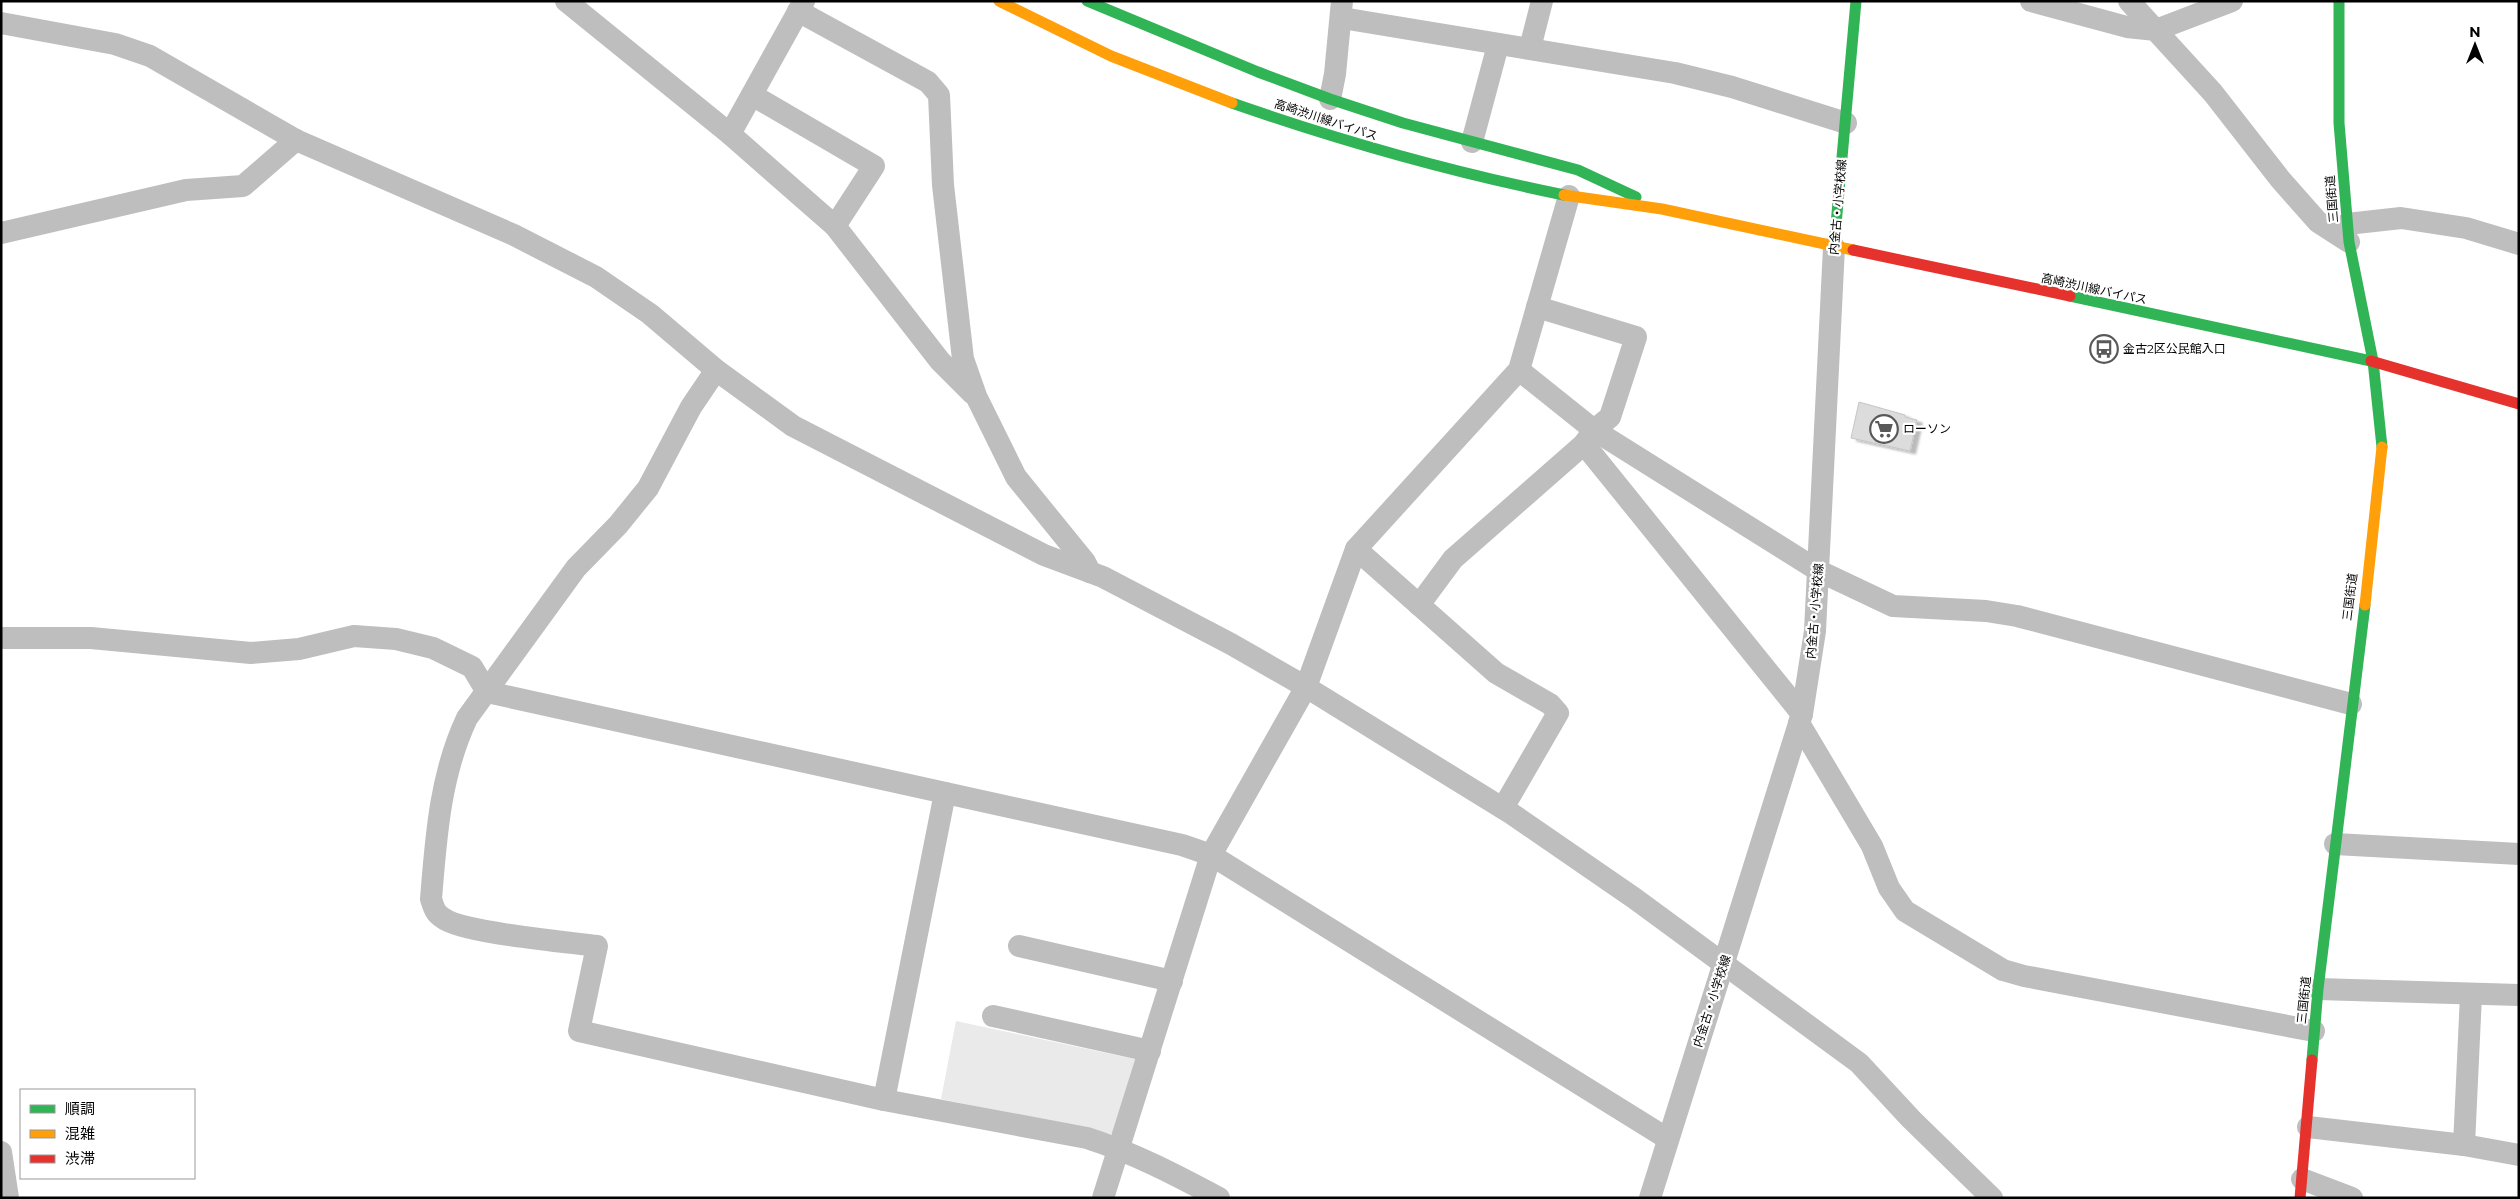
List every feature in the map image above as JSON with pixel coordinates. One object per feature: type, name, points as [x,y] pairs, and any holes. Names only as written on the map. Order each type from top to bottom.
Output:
[{"type":"main road","name":"高崎渋川線バイパス","points":[[1000,1],[1031,19],[1162,78],[1325,136],[1451,170],[1569,196],[1662,209],[2373,361],[2519,404]]},
{"type":"main road","name":"高崎渋川線バイパス","points":[[1087,1],[1258,72],[1330,99],[1403,123],[1578,170],[1662,209]]},
{"type":"main road","name":"内金古・小学校線","points":[[1834,247],[1856,1]]},
{"type":"main road","name":"三国街道","points":[[2301,1188],[2308,1128],[2318,989],[2351,704],[2376,518],[2382,447],[2373,361],[2348,233],[2339,123],[2339,1]]},
{"type":"street","points":[[566,1],[730,134],[835,226],[940,361],[976,396]]},
{"type":"street","points":[[1530,48],[1542,1]]},
{"type":"street","points":[[2032,1],[2127,26],[2156,30],[2232,1]]},
{"type":"street","points":[[2129,1],[2213,93],[2280,179],[2318,222],[2348,233],[2401,218],[2466,228],[2519,244]]},
{"type":"street","points":[[730,134],[801,6],[928,82],[939,95],[943,185],[963,359],[976,396],[1016,477],[1085,562],[1090,572]]},
{"type":"street","points":[[1330,99],[1342,10],[1498,45],[1530,48],[1617,62],[1703,79],[1846,123]]},
{"type":"street","points":[[1,23],[115,44],[150,56],[296,140],[514,235],[596,277],[650,314],[716,370],[793,426],[984,526],[1044,555],[1090,572],[1231,644],[1306,687],[1504,808],[1634,898],[1723,966],[1859,1063],[1911,1119],[1992,1198]]},
{"type":"street","points":[[1472,142],[1498,45]]},
{"type":"street","points":[[752,95],[874,166],[835,226]]},
{"type":"street","points":[[1,233],[186,190],[243,186],[296,140]]},
{"type":"street","points":[[1103,1198],[1211,855],[1306,687],[1356,549],[1518,370],[1569,196]]},
{"type":"street","name":"内金古・小学校線","points":[[1650,1198],[1801,719],[1815,631],[1834,247]]},
{"type":"street","points":[[1419,605],[1453,559],[1610,417],[1636,337],[1537,307]]},
{"type":"street","points":[[716,370],[691,407],[648,488],[618,525],[576,568],[467,718],[455,743],[437,827],[432,899],[434,910],[444,920],[466,928],[598,946],[579,1031],[884,1100],[1087,1138],[1120,1148],[1160,1166],[1219,1198]]},
{"type":"street","points":[[1518,370],[1589,437],[1801,719],[1872,846],[1889,888],[1905,911],[1995,965],[2024,976],[2314,1031]]},
{"type":"street","points":[[1589,437],[1819,571],[1893,606],[1986,611],[2017,616],[2351,704]]},
{"type":"street","points":[[1356,549],[1496,673],[1550,704],[1558,713],[1504,808]]},
{"type":"street","points":[[1,638],[91,638],[251,653],[299,649],[354,636],[396,639],[432,648],[472,667],[487,692],[1182,845],[1211,855],[1668,1139]]},
{"type":"street","points":[[884,1100],[945,793]]},
{"type":"street","points":[[2335,844],[2519,854]]},
{"type":"street","points":[[1019,946],[1172,982]]},
{"type":"street","points":[[2318,989],[2519,995]]},
{"type":"street","points":[[2464,1146],[2471,995]]},
{"type":"street","points":[[993,1016],[1150,1051]]},
{"type":"street","points":[[2308,1128],[2464,1146],[2519,1155]]},
{"type":"street","points":[[1,1152],[8,1198]]},
{"type":"street","points":[[2301,1188],[2352,1198]]},
{"type":"shaded area","points":[[956,1021],[1139,1060],[1118,1131],[1111,1134],[941,1099]]},
{"type":"building","name":"ローソン","points":[[1859,402],[1917,420],[1910,451],[1851,438]]},
{"type":"traffic: fast","points":[[1087,1],[1258,72],[1330,99],[1403,123],[1578,170],[1636,197]]},
{"type":"traffic: fast","points":[[1834,247],[1856,1]]},
{"type":"traffic: fast","points":[[2339,1],[2339,123],[2349,242],[2373,361],[2382,447]]},
{"type":"traffic: fast","points":[[1232,103],[1396,155],[1564,195]]},
{"type":"traffic: fast","points":[[2070,296],[2371,361]]},
{"type":"traffic: fast","points":[[2312,1060],[2318,989],[2365,605]]},
{"type":"traffic: slow","points":[[999,1],[1111,56],[1232,103]]},
{"type":"traffic: slow","points":[[1564,195],[1662,209],[1853,250]]},
{"type":"traffic: slow","points":[[2365,605],[2382,447]]},
{"type":"traffic: jam","points":[[1853,250],[2070,296]]},
{"type":"traffic: jam","points":[[2371,361],[2519,404]]},
{"type":"traffic: jam","points":[[2300,1198],[2312,1060]]},
{"type":"place","name":"金古2区公民館入口","points":[[2104,349]]},
{"type":"place","name":"ローソン","points":[[1884,429]]}]
